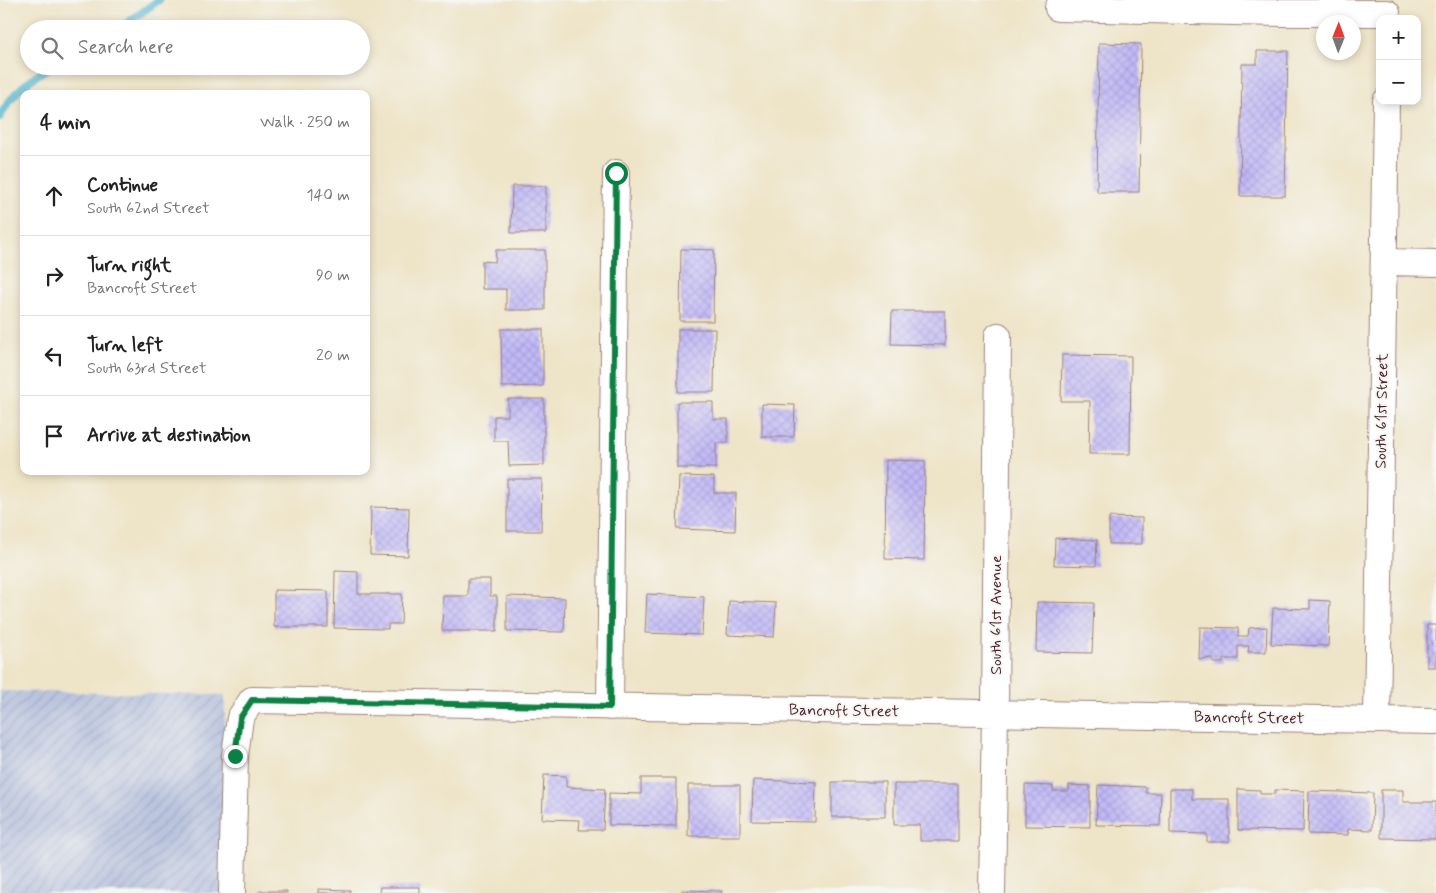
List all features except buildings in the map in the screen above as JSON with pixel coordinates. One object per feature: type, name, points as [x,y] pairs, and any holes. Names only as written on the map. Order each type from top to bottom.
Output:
[{"type":"street","points":[[1058,8],[1281,13],[1387,11]]},
{"type":"street","name":"South 61st Street","points":[[1377,720],[1386,105]]},
{"type":"street","points":[[610,707],[616,173]]},
{"type":"street","points":[[1384,262],[1436,263]]},
{"type":"street","name":"South 61st Avenue","points":[[992,893],[996,714],[998,336]]},
{"type":"street","name":"Bancroft Street","points":[[232,893],[235,756],[240,718],[252,700],[1436,721]]},
{"type":"shaded area","points":[[0,691],[225,695],[223,893],[0,893]]},
{"type":"waterway","points":[[131,20],[159,0]]},
{"type":"waterway","points":[[0,117],[15,94],[38,75]]},
{"type":"route","points":[[235,756],[240,718],[252,700],[610,707],[616,173]]}]
